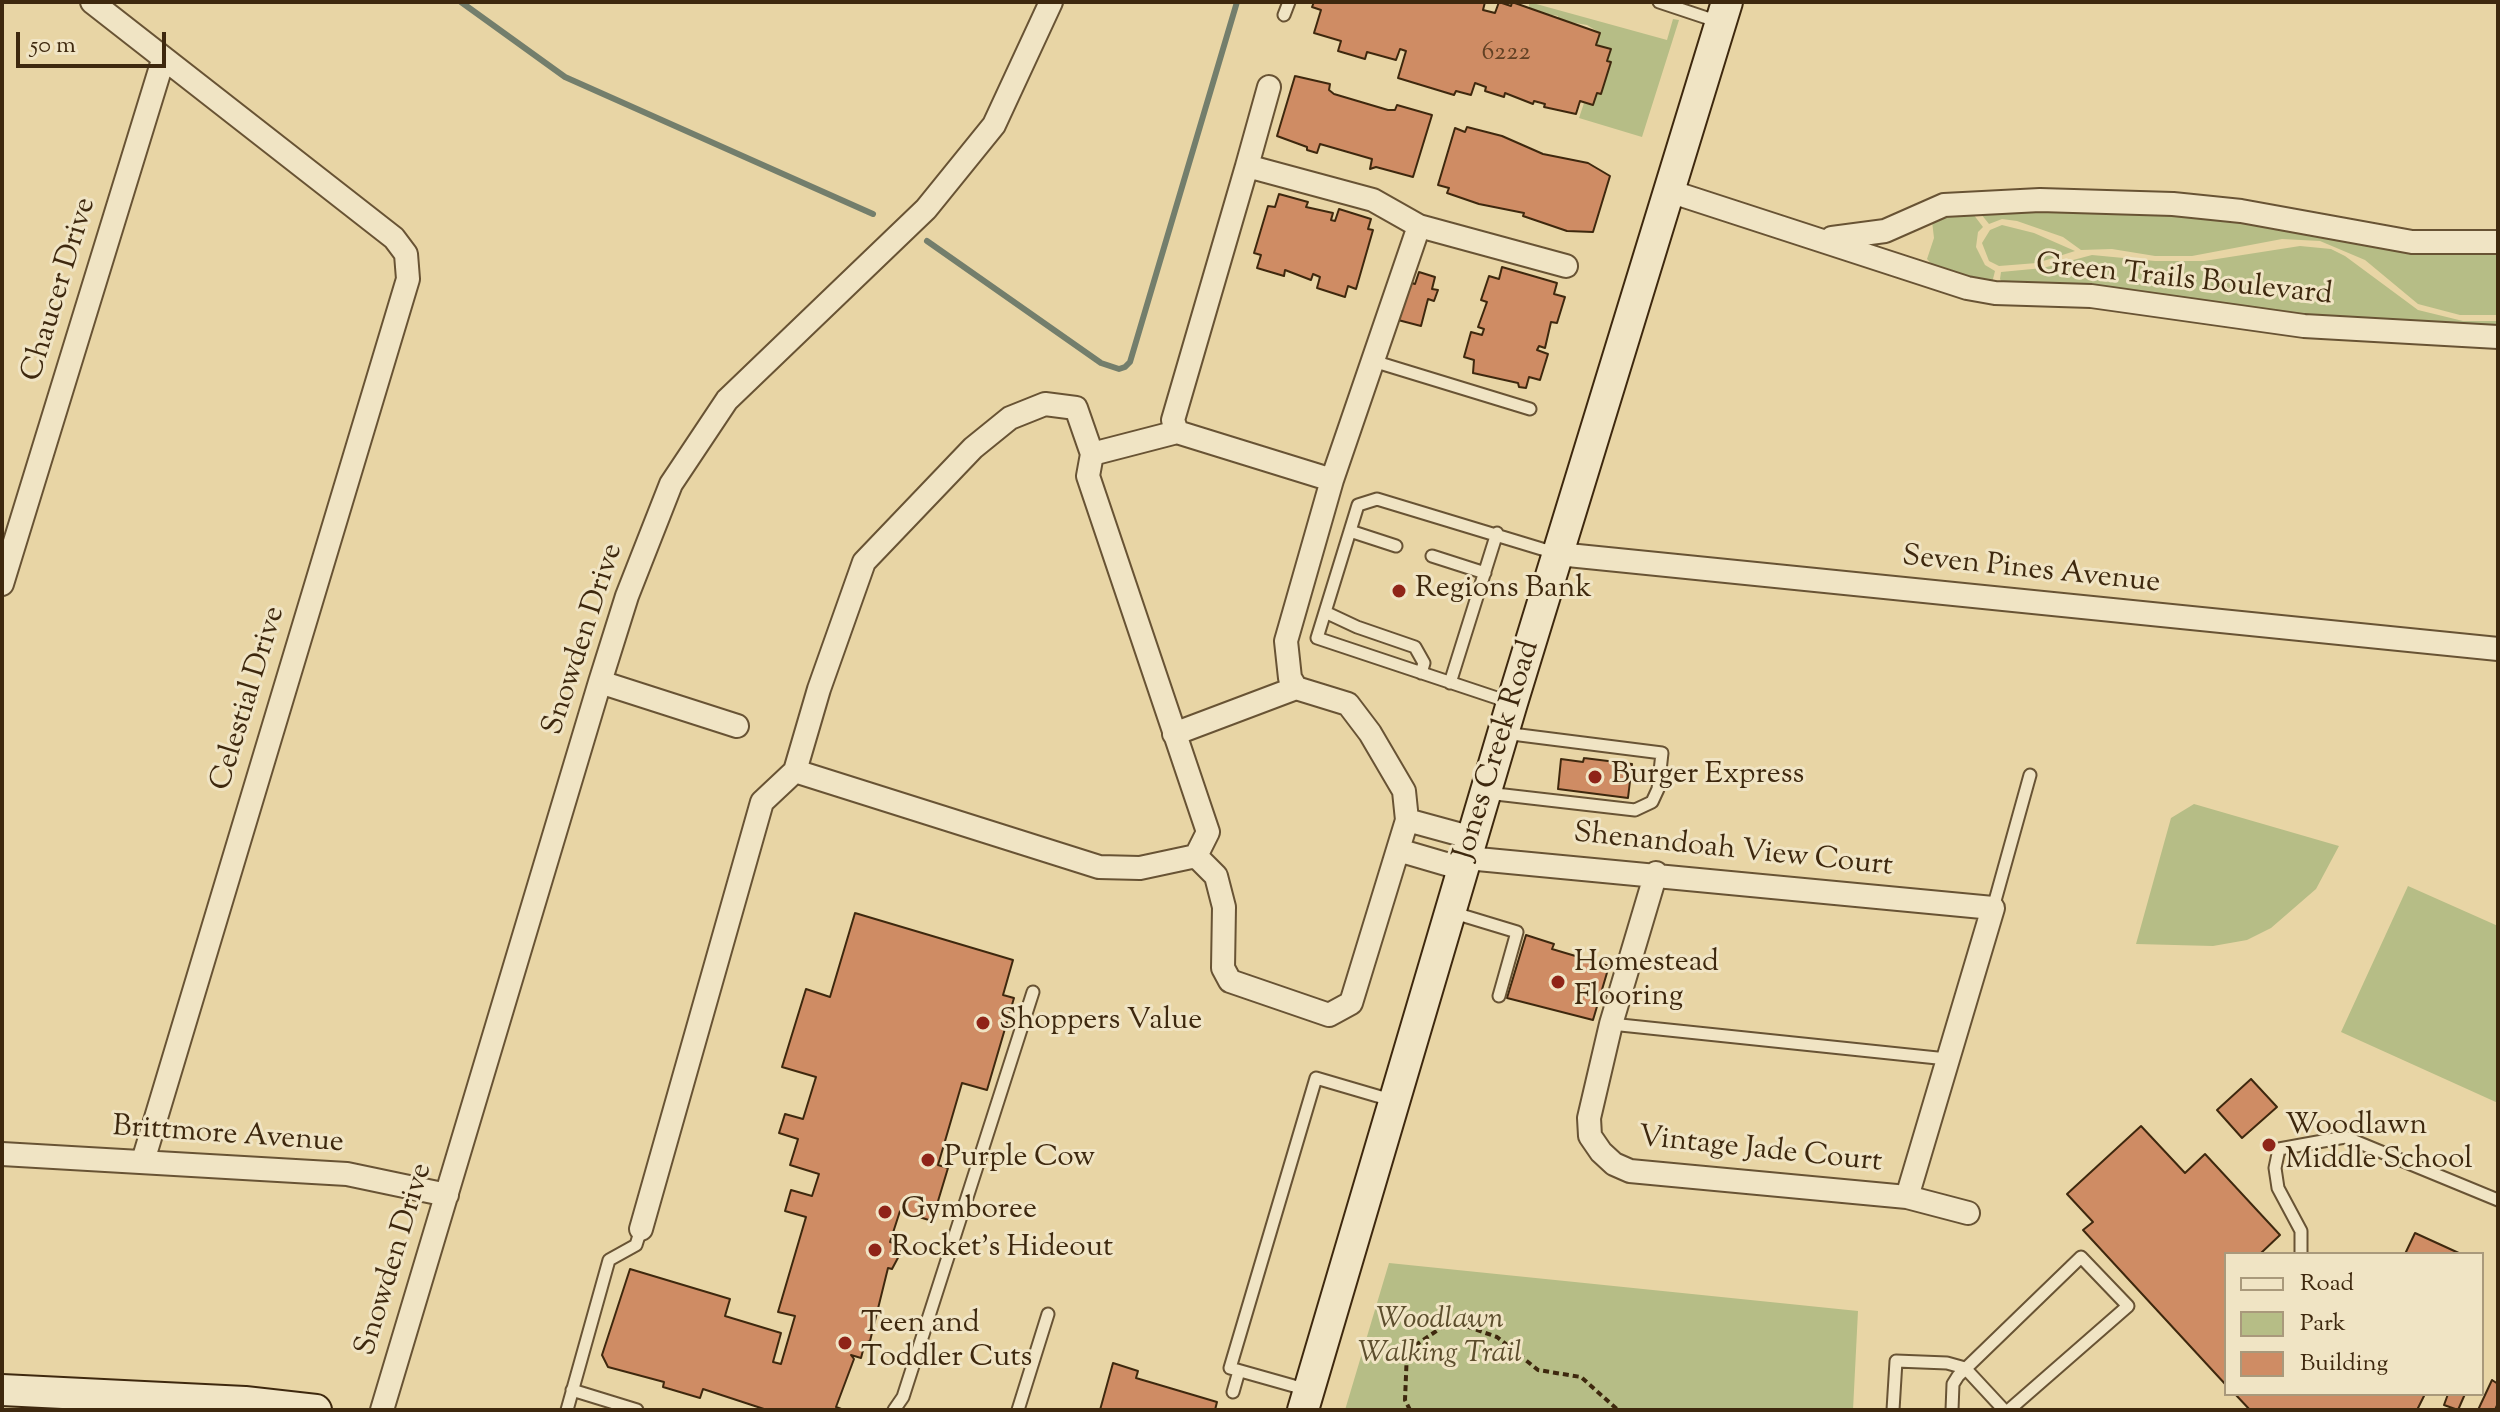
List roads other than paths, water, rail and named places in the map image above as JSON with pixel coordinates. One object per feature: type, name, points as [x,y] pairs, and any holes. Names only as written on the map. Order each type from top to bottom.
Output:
[{"type":"main road","name":"Jones Creek Road","points":[[1306,1400],[1512,703],[1724,12]]},
{"type":"main road","points":[[2,1390],[195,1405],[316,1410]]},
{"type":"street","points":[[92,2],[163,60]]},
{"type":"street","name":"Snowden Drive","points":[[382,1410],[600,682],[627,596],[671,484],[727,400],[926,209],[994,125],[1051,2]]},
{"type":"street","name":"Celestial Drive","points":[[143,1161],[408,279],[406,254],[394,238],[163,60]]},
{"type":"street","name":"Chaucer Drive","points":[[2,584],[163,60]]},
{"type":"street","points":[[1177,432],[1173,420],[1269,87]]},
{"type":"street","points":[[1247,166],[1373,200],[1419,226],[1566,266]]},
{"type":"street","name":"Green Trails Boulevard","points":[[1669,191],[1823,238],[1967,288],[1995,293],[2091,296],[2304,326],[2498,337]]},
{"type":"street","name":"Green Trails Boulevard","points":[[1823,238],[1885,231],[1944,205],[2040,200],[2187,205],[2241,211],[2412,242],[2498,242]]},
{"type":"street","points":[[1296,688],[1290,678],[1286,641],[1332,480],[1419,226]]},
{"type":"street","points":[[641,1229],[762,802],[795,771],[823,675],[864,562],[973,448],[1010,418],[1045,404],[1076,408],[1092,454],[1088,476],[1208,832],[1196,856]]},
{"type":"street","points":[[1092,454],[1177,432],[1332,480]]},
{"type":"street","name":"Seven Pines Avenue","points":[[1558,554],[2498,649]]},
{"type":"street","points":[[600,682],[737,726]]},
{"type":"street","points":[[1174,734],[1296,688],[1348,704],[1370,733],[1404,791],[1407,820],[1351,1003],[1329,1015],[1230,981],[1223,968],[1224,907],[1216,876],[1196,856]]},
{"type":"street","points":[[795,771],[1099,867],[1140,868],[1196,856]]},
{"type":"street","points":[[1407,820],[1468,855]]},
{"type":"street","points":[[1398,850],[1468,855]]},
{"type":"street","name":"Shenandoah View Court","points":[[1468,855],[1993,908]]},
{"type":"street","name":"Vintage Jade Court","points":[[1656,873],[1611,1024],[1589,1118],[1590,1136],[1614,1164],[1630,1171],[1907,1197],[1968,1213]]},
{"type":"street","points":[[1907,1197],[1993,908]]},
{"type":"street","name":"Brittmore Avenue","points":[[2,1154],[347,1174],[447,1195]]},
{"type":"lane","points":[[1284,15],[1289,2]]},
{"type":"lane","points":[[1659,2],[1724,12]]},
{"type":"lane","points":[[1373,361],[1530,409]]},
{"type":"lane","points":[[1512,703],[1317,638],[1358,505],[1377,499],[1558,554]]},
{"type":"lane","points":[[1350,531],[1396,546]]},
{"type":"lane","points":[[1450,683],[1497,533]]},
{"type":"lane","points":[[1432,556],[1485,573]]},
{"type":"lane","points":[[1325,612],[1415,647],[1424,663],[1421,673]]},
{"type":"lane","points":[[1486,793],[1635,810],[1652,802],[1658,789],[1662,753],[1504,733]]},
{"type":"lane","points":[[1993,908],[2030,775]]},
{"type":"lane","points":[[1451,912],[1517,932],[1499,996]]},
{"type":"lane","points":[[894,1410],[903,1397],[1033,992]]},
{"type":"lane","points":[[1611,1024],[1947,1059]]},
{"type":"lane","points":[[1306,1400],[1230,1368],[1316,1078],[1395,1101]]},
{"type":"lane","points":[[2301,1252],[2301,1231],[2278,1188],[2275,1168],[2279,1149],[2345,1137],[2498,1200]]},
{"type":"lane","points":[[567,1410],[609,1260],[636,1245],[641,1229]]},
{"type":"lane","points":[[1893,1410],[1896,1361],[1947,1363],[1965,1368],[2006,1410],[2128,1306],[2081,1257],[1965,1368],[1955,1380],[1952,1410]]},
{"type":"lane","points":[[1018,1410],[1048,1314]]},
{"type":"lane","points":[[1233,1392],[1239,1371]]},
{"type":"lane","points":[[572,1390],[637,1410]]},
{"type":"waterway","points":[[461,2],[565,77],[873,214]]},
{"type":"waterway","points":[[927,241],[1101,363],[1119,369],[1125,367],[1130,362],[1237,2]]},
{"type":"place","name":"Regions Bank","points":[[1399,591]]},
{"type":"place","name":"Burger Express","points":[[1595,777]]},
{"type":"place","name":"Homestead Flooring","points":[[1558,982]]},
{"type":"place","name":"Shoppers Value","points":[[983,1023]]},
{"type":"place","name":"Woodlawn Middle School","points":[[2269,1145]]},
{"type":"place","name":"Purple Cow","points":[[928,1160]]},
{"type":"place","name":"Gymboree","points":[[885,1212]]},
{"type":"place","name":"Rocket's Hideout","points":[[875,1250]]},
{"type":"place","name":"Teen and Toddler Cuts","points":[[845,1343]]},
{"type":"park label","name":"Woodlawn Walking Trail","points":[[1440,1339]]}]
